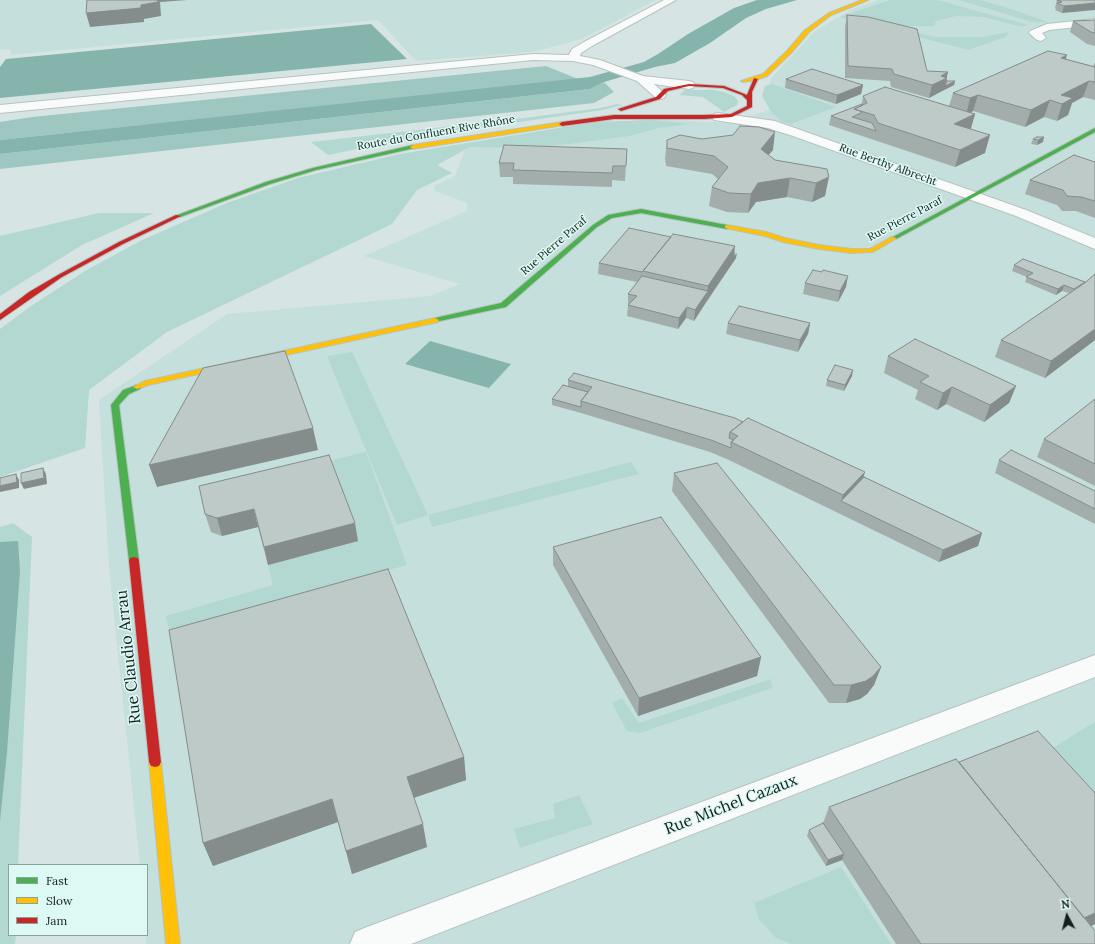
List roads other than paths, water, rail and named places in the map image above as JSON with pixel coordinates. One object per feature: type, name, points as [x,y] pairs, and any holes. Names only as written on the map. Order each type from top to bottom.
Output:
[{"type":"main road","points":[[712,85],[756,79],[765,75],[807,31],[830,14],[866,0]]},
{"type":"main road","points":[[662,102],[679,114],[718,117],[732,115],[743,112],[749,103],[750,92],[756,79]]},
{"type":"main road","name":"Route du Confluent Rive Rhône","points":[[25,288],[78,256],[140,226],[202,199],[279,173],[331,159],[402,144],[604,113],[662,102],[666,90],[689,85],[712,85]]},
{"type":"main road","points":[[712,85],[735,90],[744,94],[749,103]]},
{"type":"main road","name":"Route du Confluent Rive Rhône","points":[[0,318],[32,294],[60,276],[121,243],[179,216],[268,183],[351,160],[425,145],[576,122],[622,117],[691,116]]},
{"type":"main road","name":"Rue Pierre Paraf","points":[[145,383],[502,305],[595,226],[610,216],[641,211],[766,234],[783,240],[819,247],[852,251],[871,251],[1095,130]]},
{"type":"main road","name":"Rue Claudio Arrau","points":[[145,383],[126,392],[115,405],[136,575],[173,944]]},
{"type":"street","points":[[573,58],[576,51],[671,0]]},
{"type":"street","points":[[1041,38],[1034,33],[1047,27],[1095,22]]},
{"type":"street","points":[[0,109],[533,57],[573,58],[596,62],[638,77],[689,85]]},
{"type":"street","points":[[638,77],[662,102]]},
{"type":"street","name":"Rue Berthy Albrecht","points":[[749,103],[770,124]]},
{"type":"street","name":"Rue Berthy Albrecht","points":[[718,117],[770,124],[1021,213],[1095,244]]},
{"type":"street","name":"Rue Michel Cazaux","points":[[368,944],[1095,666]]}]
